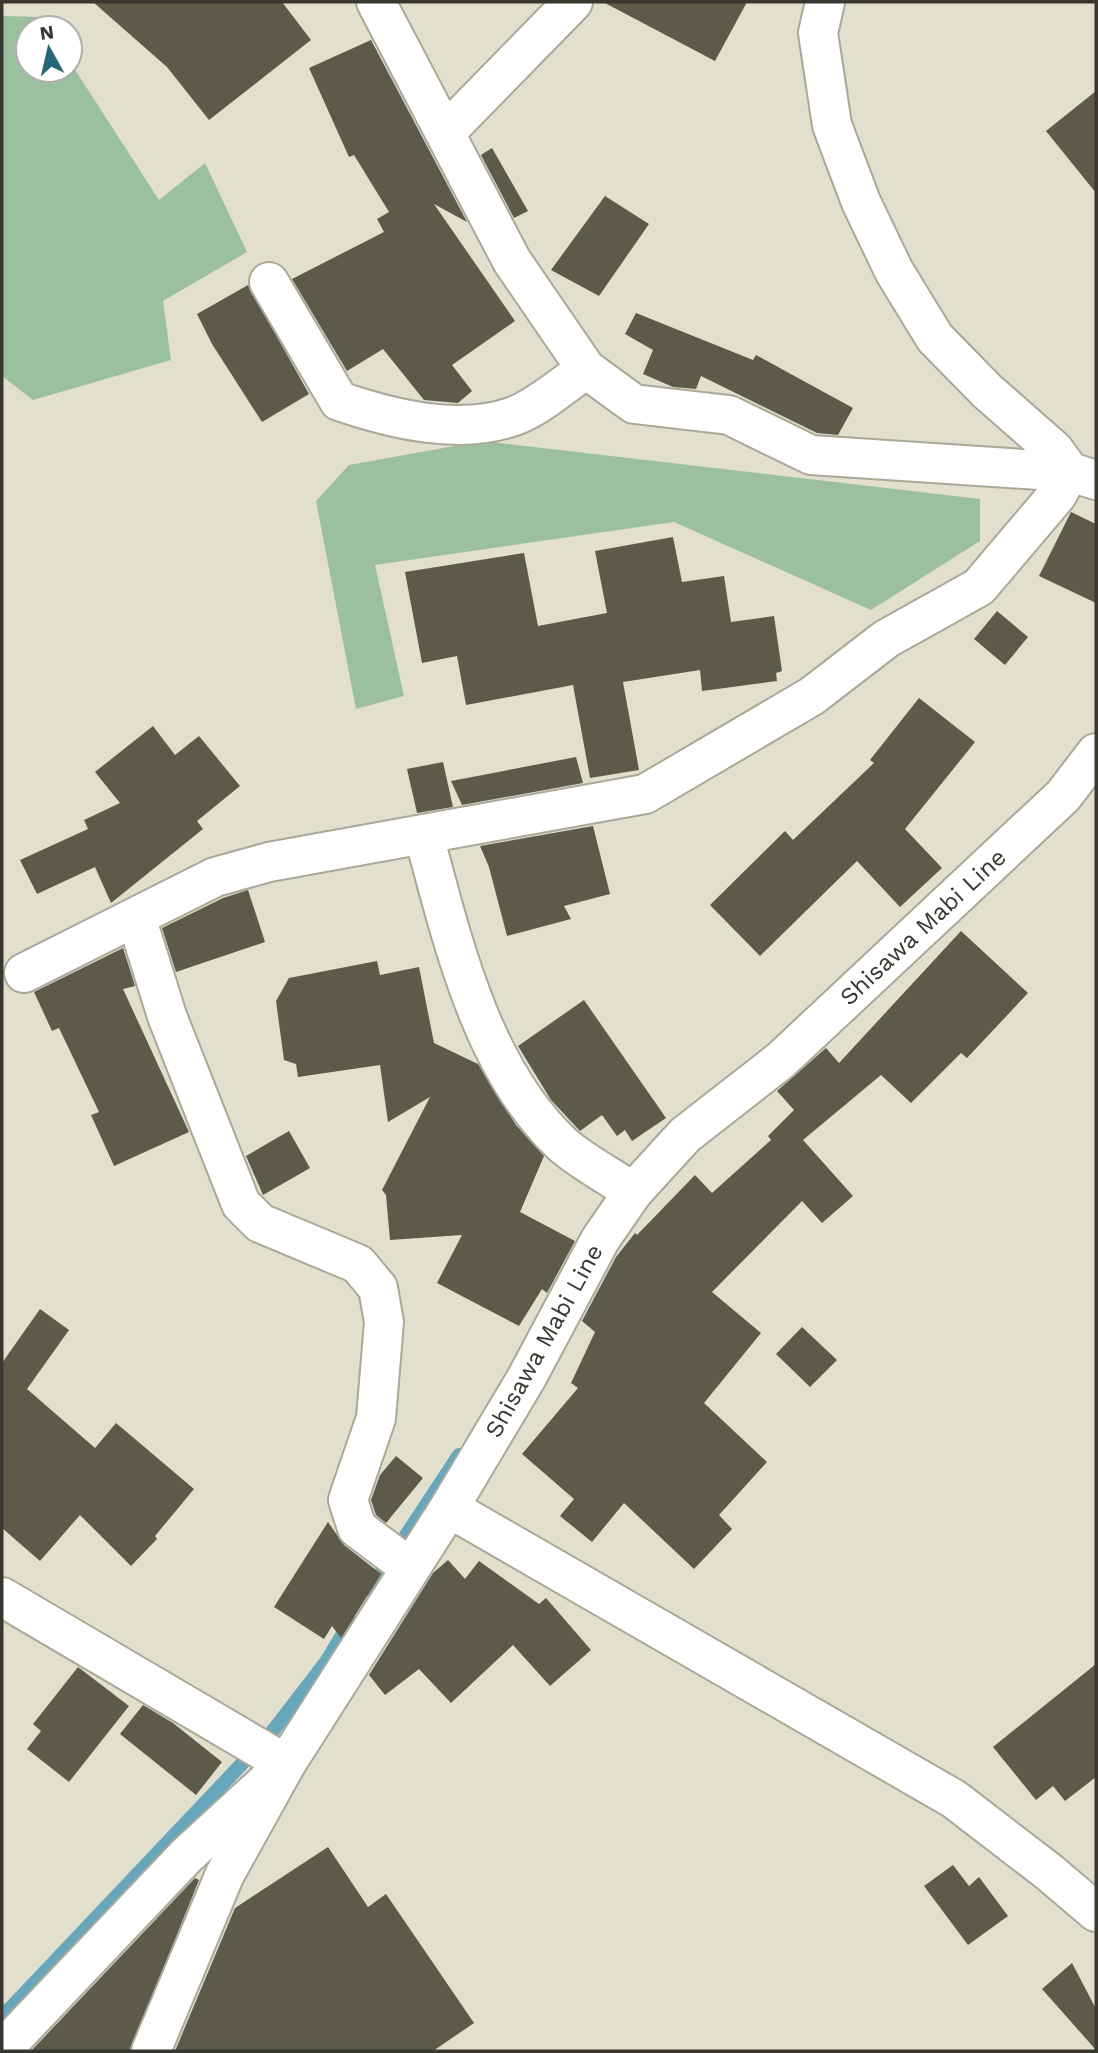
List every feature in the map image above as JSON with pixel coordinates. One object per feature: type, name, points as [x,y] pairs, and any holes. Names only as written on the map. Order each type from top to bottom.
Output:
[{"type":"street","points":[[376,2],[512,261],[586,369],[634,404],[729,415],[811,455],[1083,476]]},
{"type":"street","points":[[445,133],[573,2]]},
{"type":"street","points":[[825,2],[818,33],[832,125],[861,202],[894,271],[935,338],[987,391],[1083,476]]},
{"type":"street","points":[[269,282],[339,401],[384,416],[475,426],[516,416],[586,369]]},
{"type":"street","points":[[24,973],[215,877],[270,862],[645,794],[811,696],[886,639],[979,587],[1057,495],[1083,476]]},
{"type":"street","name":"Shisawa Mabi Line","points":[[151,2051],[225,1874],[269,1753],[398,1560],[449,1508],[527,1377],[600,1240],[633,1192],[685,1135],[781,1060],[1053,805],[1096,753]]},
{"type":"street","points":[[425,836],[462,974],[518,1094],[563,1144],[633,1192]]},
{"type":"street","points":[[136,917],[167,1016],[241,1204],[260,1223],[358,1264],[378,1288],[384,1322],[376,1418],[348,1500],[357,1528],[398,1560]]},
{"type":"street","points":[[449,1508],[954,1799],[1049,1871],[1096,1912]]},
{"type":"street","points":[[2,1597],[269,1753],[187,1855],[2,2050]]},
{"type":"green space","points":[[2,16],[14,16],[14,84],[84,84],[159,200],[205,163],[247,252],[163,301],[171,360],[33,400],[2,376]]},
{"type":"green space","points":[[482,441],[980,499],[980,541],[871,610],[674,522],[375,565],[404,696],[356,709],[316,501],[349,465]]},
{"type":"building","points":[[93,2],[282,2],[311,40],[209,120],[167,67]]},
{"type":"building","points":[[603,2],[747,2],[715,61]]},
{"type":"building","points":[[371,40],[467,222],[434,204],[515,321],[452,365],[472,391],[458,403],[424,400],[383,349],[347,371],[292,279],[384,232],[377,219],[389,212],[354,155],[349,157],[309,68]]},
{"type":"building","points":[[1096,91],[1096,193],[1046,131]]},
{"type":"building","points":[[492,148],[528,211],[514,218],[481,155]]},
{"type":"building","points":[[605,196],[649,224],[599,296],[551,270]]},
{"type":"building","points":[[248,285],[309,394],[262,422],[212,344],[197,314]]},
{"type":"building","points":[[636,313],[753,360],[756,355],[853,408],[838,435],[817,433],[701,376],[696,389],[673,387],[643,374],[653,350],[625,334]]},
{"type":"building","points":[[1071,512],[1096,524],[1096,603],[1039,576]]},
{"type":"building","points":[[673,537],[682,582],[724,576],[731,622],[774,616],[782,671],[776,673],[777,681],[702,691],[700,670],[623,682],[639,770],[590,778],[573,685],[466,705],[457,656],[422,663],[405,572],[524,553],[538,626],[607,613],[595,551]]},
{"type":"building","points":[[997,611],[1028,637],[1005,665],[974,639]]},
{"type":"building","points":[[919,698],[975,742],[905,829],[942,868],[900,907],[857,861],[760,956],[710,905],[785,831],[793,840],[874,763],[870,760]]},
{"type":"building","points":[[153,726],[175,755],[199,736],[240,786],[197,821],[203,829],[111,903],[95,867],[37,894],[20,860],[88,829],[84,820],[120,803],[95,772]]},
{"type":"building","points":[[576,757],[583,783],[462,805],[451,781]]},
{"type":"building","points":[[443,762],[453,807],[417,813],[407,769]]},
{"type":"building","points":[[593,826],[610,894],[564,906],[571,919],[507,936],[489,867],[480,846]]},
{"type":"building","points":[[248,890],[265,942],[176,972],[162,928],[223,898]]},
{"type":"building","points":[[961,931],[1028,993],[967,1058],[961,1053],[911,1103],[881,1075],[803,1140],[853,1196],[822,1223],[802,1201],[712,1292],[761,1333],[704,1403],[767,1462],[719,1515],[732,1529],[694,1569],[624,1503],[592,1542],[560,1516],[574,1499],[522,1454],[578,1388],[571,1383],[595,1332],[582,1321],[616,1257],[635,1233],[637,1235],[695,1175],[712,1193],[771,1140],[768,1136],[794,1110],[777,1091],[826,1048],[839,1063]]},
{"type":"building","points":[[123,948],[135,986],[123,989],[189,1132],[114,1166],[91,1115],[99,1112],[59,1028],[52,1031],[34,992]]},
{"type":"building","points":[[377,961],[380,975],[419,967],[434,1043],[478,1064],[516,1125],[544,1156],[520,1212],[575,1241],[547,1293],[542,1289],[519,1326],[437,1283],[462,1235],[390,1240],[386,1195],[382,1190],[430,1097],[388,1122],[380,1065],[298,1077],[296,1064],[284,1060],[276,1001],[289,978]]},
{"type":"building","points":[[584,1000],[666,1118],[632,1141],[625,1130],[617,1136],[602,1115],[580,1131],[551,1100],[518,1046]]},
{"type":"building","points":[[289,1131],[310,1168],[263,1195],[246,1156]]},
{"type":"building","points":[[40,1309],[69,1330],[27,1389],[95,1448],[116,1423],[194,1489],[155,1536],[157,1539],[131,1566],[80,1515],[40,1561],[2,1528],[2,1363]]},
{"type":"building","points":[[802,1327],[837,1360],[810,1387],[776,1354]]},
{"type":"building","points":[[396,1456],[423,1478],[386,1523],[376,1515],[371,1500],[380,1475]]},
{"type":"building","points":[[328,1522],[344,1545],[381,1574],[341,1638],[332,1626],[324,1639],[274,1607]]},
{"type":"building","points":[[448,1560],[465,1579],[479,1561],[539,1604],[546,1598],[591,1650],[550,1686],[513,1645],[451,1703],[419,1669],[385,1695],[369,1675],[433,1573]]},
{"type":"building","points":[[1096,1664],[1096,1777],[1065,1801],[1053,1786],[1036,1800],[993,1747]]},
{"type":"building","points":[[78,1667],[129,1706],[69,1782],[27,1749],[41,1731],[33,1724]]},
{"type":"building","points":[[143,1705],[173,1723],[222,1762],[196,1795],[120,1734]]},
{"type":"building","points":[[328,1847],[368,1907],[386,1894],[474,2023],[433,2051],[175,2051],[235,1908]]},
{"type":"building","points":[[953,1865],[969,1886],[979,1877],[1008,1916],[968,1945],[924,1886]]},
{"type":"building","points":[[195,1878],[199,1880],[130,2051],[31,2051]]},
{"type":"building","points":[[1072,1963],[1096,2009],[1096,2050],[1042,1989]]},
{"type":"waterway","points":[[370,1590],[459,1455]]},
{"type":"waterway","points":[[2,2017],[272,1732],[326,1662],[350,1622]]}]
